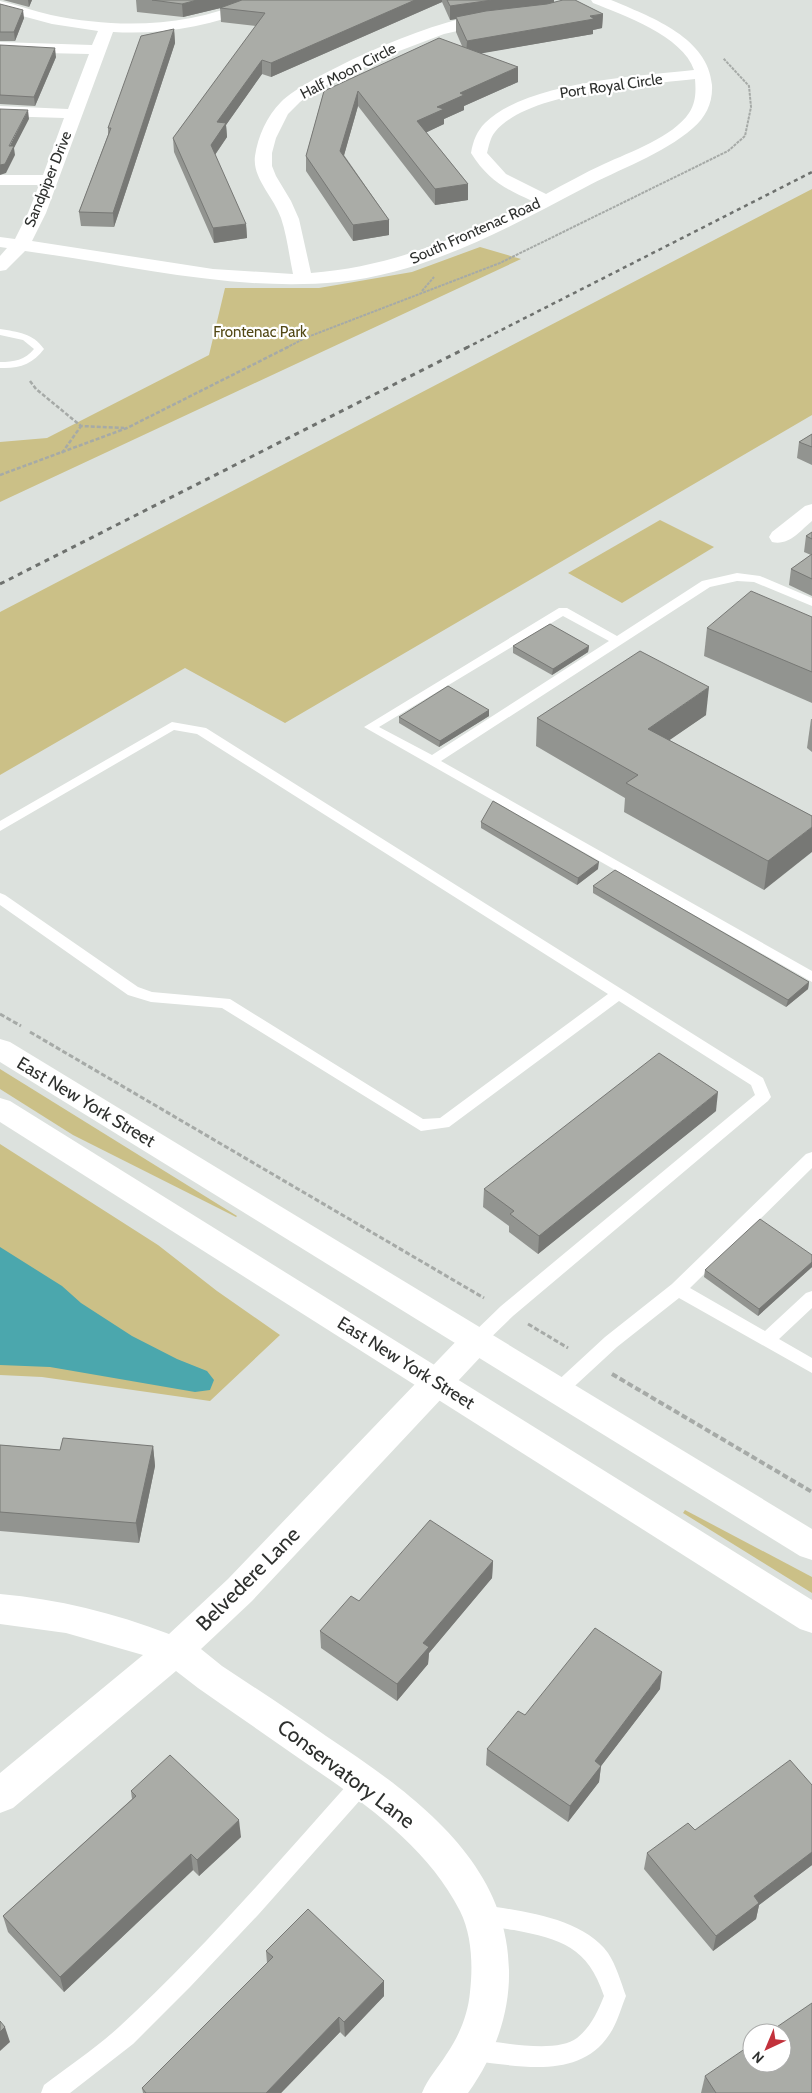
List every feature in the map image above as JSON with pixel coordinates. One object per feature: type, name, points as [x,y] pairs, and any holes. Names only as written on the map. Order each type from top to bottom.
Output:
[{"type":"street","points":[[0,5],[59,21],[108,27],[168,26],[188,24],[222,16],[262,0]]},
{"type":"street","name":"South Frontenac Road","points":[[0,242],[223,275],[261,278],[339,276],[401,263],[440,250],[545,200],[669,137],[688,124],[699,111],[704,94],[702,74],[699,63],[683,45],[650,24],[591,1]]},
{"type":"street","name":"Half Moon Circle","points":[[303,278],[288,213],[269,180],[263,161],[269,135],[276,119],[286,106],[299,95],[323,80],[409,40],[461,24],[505,17]]},
{"type":"street","name":"Sandpiper Drive","points":[[0,266],[21,244],[37,213],[108,27]]},
{"type":"street","points":[[0,47],[99,50]]},
{"type":"street","name":"Port Royal Circle","points":[[545,200],[504,182],[489,169],[479,153],[486,132],[497,122],[535,101],[574,89],[702,74]]},
{"type":"street","name":"Sandpiper Drive","points":[[0,111],[74,114]]},
{"type":"street","points":[[0,180],[49,180]]},
{"type":"street","points":[[780,537],[812,510]]},
{"type":"street","name":"East New York Street","points":[[0,1049],[812,1546]]},
{"type":"street","name":"East New York Street","points":[[0,1108],[812,1618]]},
{"type":"street","name":"Belvedere Lane","points":[[0,1796],[174,1651],[240,1590],[476,1341]]},
{"type":"street","name":"Conservatory Lane","points":[[0,1609],[25,1611],[100,1624],[174,1651],[363,1782],[426,1835],[452,1862],[472,1892],[482,1915],[490,1949],[492,1979],[487,2014],[474,2050],[442,2093]]},
{"type":"lane","points":[[0,332],[27,337],[35,341],[38,349],[35,355],[28,361],[18,364],[0,365]]},
{"type":"lane","points":[[432,761],[706,584],[737,577],[756,579],[812,602]]},
{"type":"lane","points":[[618,641],[563,611],[370,728],[432,761],[812,977]]},
{"type":"lane","points":[[0,828],[172,726],[201,731],[758,1082],[763,1097],[507,1311],[476,1341]]},
{"type":"lane","points":[[0,898],[133,991],[151,997],[224,1003],[421,1125],[444,1123],[618,994]]},
{"type":"lane","points":[[560,1390],[590,1361],[678,1289],[812,1158]]},
{"type":"lane","points":[[678,1289],[812,1366]]},
{"type":"lane","points":[[766,1340],[812,1298]]},
{"type":"lane","points":[[52,2093],[125,2036],[183,1980],[251,1908],[363,1782]]},
{"type":"lane","points":[[474,2050],[532,2057],[556,2056],[583,2048],[602,2027],[615,1996],[599,1959],[580,1942],[548,1928],[517,1920],[482,1915]]},
{"type":"path","points":[[419,293],[432,281],[435,275]]},
{"type":"path","points":[[18,364],[36,389],[81,426],[127,428]]},
{"type":"path","points":[[62,453],[81,426]]},
{"type":"path","points":[[0,1014],[812,1492]]},
{"type":"green space","points":[[812,189],[812,415],[285,723],[185,668],[0,775],[0,612]]},
{"type":"green space","name":"Frontenac Park","points":[[480,247],[521,259],[0,502],[0,442],[47,438],[209,355],[225,288],[319,288],[412,272]]},
{"type":"green space","points":[[660,520],[714,547],[622,603],[568,573]]},
{"type":"green space","points":[[0,1069],[237,1216],[73,1135],[0,1089]]},
{"type":"green space","points":[[0,1144],[158,1245],[217,1291],[280,1335],[210,1401],[42,1377],[0,1375]]},
{"type":"green space","points":[[685,1510],[812,1577],[812,1593],[683,1513]]},
{"type":"water","points":[[0,1247],[62,1286],[81,1303],[132,1336],[177,1359],[207,1371],[214,1380],[210,1390],[195,1392],[50,1367],[0,1365]]},
{"type":"building","points":[[152,0],[197,0],[182,4]]},
{"type":"building","points":[[242,0],[415,0],[271,63],[262,60],[217,122],[226,123],[211,145],[246,224],[213,228],[173,138],[265,13],[220,8]]},
{"type":"building","points":[[447,0],[492,0],[450,6]]},
{"type":"building","points":[[563,0],[575,0],[603,14],[590,16],[594,19],[467,41],[456,17],[486,11],[547,4]]},
{"type":"building","points":[[0,4],[23,10],[14,32],[0,32]]},
{"type":"building","points":[[174,29],[113,213],[79,212],[111,128],[108,128],[141,36]]},
{"type":"building","points":[[439,38],[518,67],[460,93],[464,95],[437,107],[444,109],[417,121],[468,184],[435,189],[358,91],[340,151],[389,220],[353,225],[306,156],[324,91]]},
{"type":"building","points":[[0,45],[55,48],[34,97],[0,95]]},
{"type":"building","points":[[0,109],[28,110],[9,146],[14,146],[5,164],[0,165]]},
{"type":"building","points":[[812,434],[812,447],[799,442]]},
{"type":"building","points":[[812,532],[812,539],[806,536]]},
{"type":"building","points":[[812,554],[812,579],[791,569]]},
{"type":"building","points":[[751,591],[812,617],[812,672],[707,628]]},
{"type":"building","points":[[550,624],[589,646],[553,669],[513,646]]},
{"type":"building","points":[[640,651],[709,687],[648,729],[812,816],[812,827],[768,861],[626,783],[638,775],[537,718]]},
{"type":"building","points":[[448,686],[489,710],[440,741],[399,717]]},
{"type":"building","points":[[493,801],[599,862],[578,878],[481,822]]},
{"type":"building","points":[[615,870],[809,982],[788,1000],[593,886]]},
{"type":"building","points":[[659,1053],[718,1092],[539,1236],[510,1214],[514,1211],[484,1189]]},
{"type":"building","points":[[760,1219],[812,1255],[812,1262],[759,1309],[705,1270]]},
{"type":"building","points":[[63,1438],[153,1446],[136,1523],[0,1512],[0,1445],[60,1450]]},
{"type":"building","points":[[430,1520],[493,1561],[423,1643],[429,1647],[397,1684],[320,1631],[351,1596],[359,1601]]},
{"type":"building","points":[[595,1628],[662,1672],[595,1761],[601,1766],[570,1806],[487,1749],[518,1711],[525,1715]]},
{"type":"building","points":[[170,1755],[239,1820],[197,1860],[191,1854],[60,1977],[3,1916],[136,1796],[131,1791]]},
{"type":"building","points":[[790,1760],[812,1785],[812,1852],[754,1896],[759,1903],[716,1936],[647,1853],[688,1823],[695,1830]]},
{"type":"building","points":[[308,1909],[384,1981],[344,2022],[339,2017],[266,2093],[146,2093],[142,2088],[273,1957],[266,1951]]},
{"type":"building","points":[[812,2003],[812,2093],[716,2093],[705,2076],[742,2051],[742,2073],[792,2073],[792,2023],[783,2023]]},
{"type":"building","points":[[0,2021],[5,2027],[0,2032]]},
{"type":"railway","points":[[466,348],[812,172]]},
{"type":"railway","points":[[0,584],[468,347]]}]
